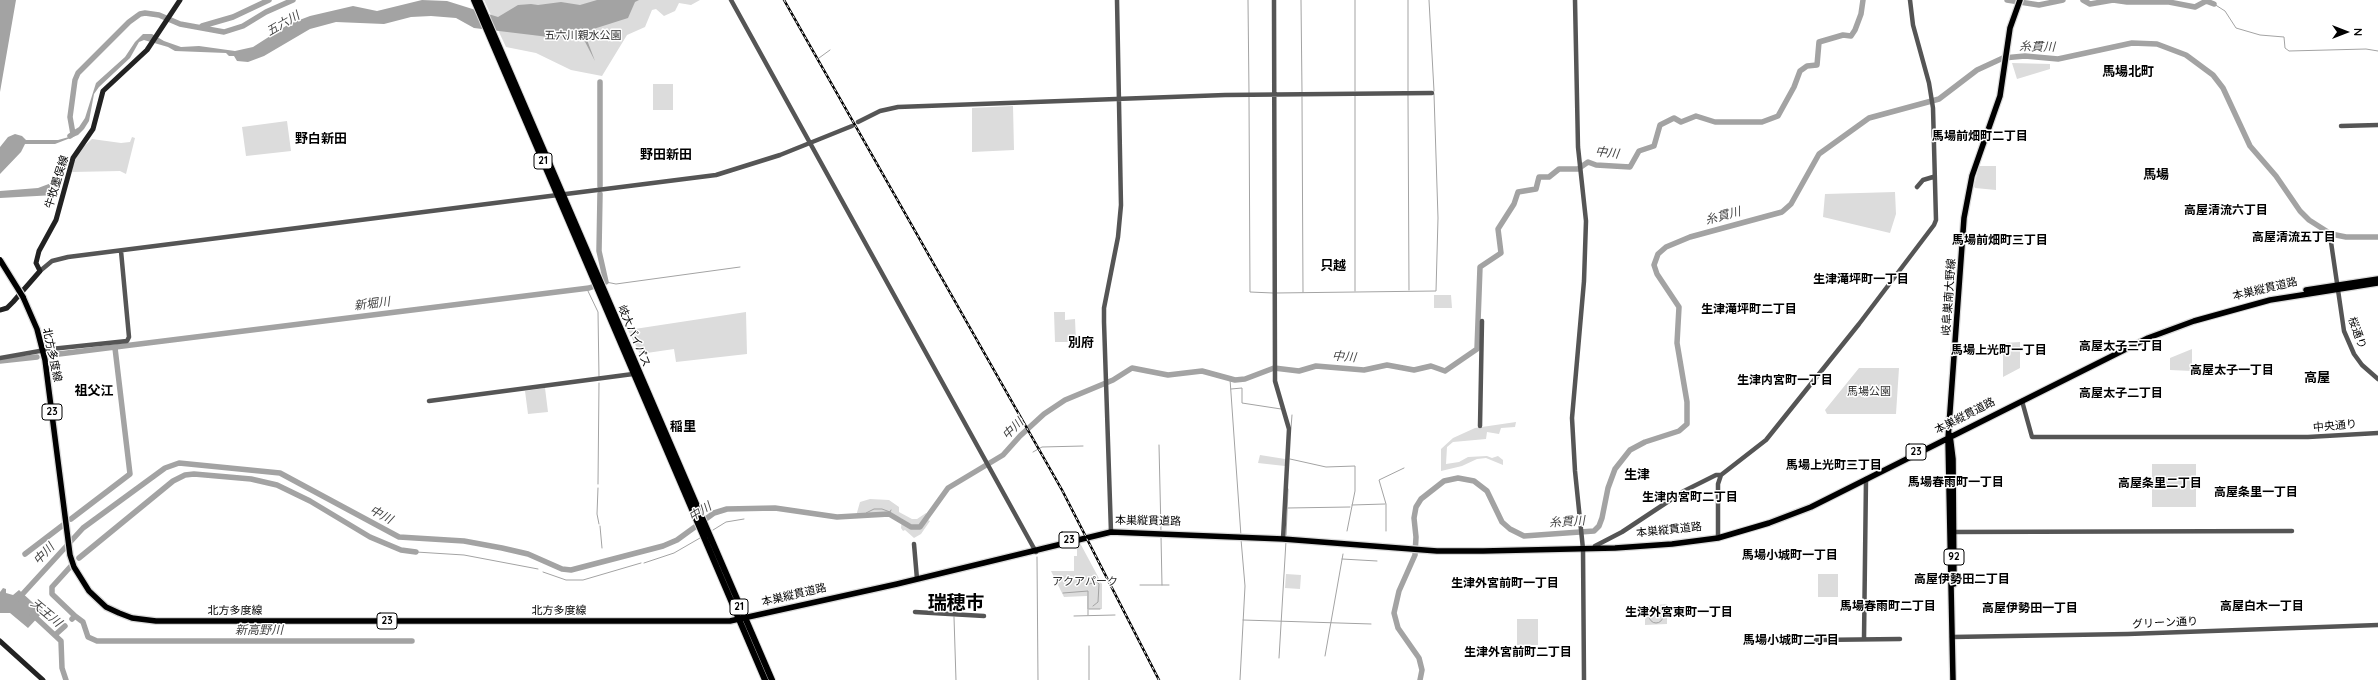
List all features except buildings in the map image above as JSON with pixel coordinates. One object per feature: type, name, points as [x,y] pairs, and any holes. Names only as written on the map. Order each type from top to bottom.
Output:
[{"type":"highway","name":"岐大バイパス","points":[[474,0],[495,44],[595,276],[633,374],[694,508]]},
{"type":"highway","name":"岐大バイパス","points":[[479,0],[495,44]]},
{"type":"highway","name":"岐大バイパス","points":[[599,287],[742,619],[772,680]]},
{"type":"highway","name":"岐大バイパス","points":[[742,619],[765,680]]},
{"type":"main road","name":"牛牧墨俣線","points":[[40,270],[36,263],[39,252],[56,220],[73,158],[94,129],[103,91],[147,50],[180,0]]},
{"type":"main road","name":"岐阜巣南大野線","points":[[1956,680],[1950,437],[1964,218],[1969,188],[2000,96],[2010,28],[2020,0]]},
{"type":"main road","name":"北方多度線","points":[[0,260],[23,297],[34,320],[43,351],[70,552],[81,579],[97,600],[119,613],[144,620],[742,619]]},
{"type":"main road","points":[[0,310],[7,308],[40,270]]},
{"type":"main road","name":"本巣縦貫道路","points":[[742,619],[1036,550],[1110,531],[1283,538],[1437,549],[1583,548],[1672,544],[1718,536],[1790,516],[1866,480],[2152,334],[2245,303],[2378,280]]},
{"type":"main road","name":"本巣縦貫道路","points":[[1583,548],[1718,536],[1768,521],[1810,504],[1950,437],[2144,340],[2194,321],[2270,300],[2337,286],[2378,283]]},
{"type":"main road","name":"岐阜巣南大野線","points":[[1953,680],[1954,637]]},
{"type":"main road","points":[[0,641],[43,680]]},
{"type":"street","points":[[731,0],[1036,550]]},
{"type":"street","points":[[1110,531],[1104,308],[1118,237],[1121,205],[1117,0]]},
{"type":"street","points":[[1274,0],[1275,381],[1289,429],[1283,538]]},
{"type":"street","points":[[1575,0],[1580,167],[1586,221],[1586,244],[1572,418],[1583,548],[1584,680]]},
{"type":"street","points":[[1718,536],[1718,484],[1721,475],[1768,438],[1859,324],[1927,235],[1936,220],[1933,177],[1933,106],[1917,42],[1910,0]]},
{"type":"street","points":[[858,122],[880,111],[898,107],[1120,98],[1274,94],[1432,93]]},
{"type":"street","points":[[40,270],[57,259],[716,175],[810,143],[852,126]]},
{"type":"street","points":[[2341,126],[2378,126]]},
{"type":"street","points":[[1917,187],[1923,180],[1933,177]]},
{"type":"street","name":"桜通り","points":[[2331,242],[2342,321],[2348,343],[2362,365],[2378,379]]},
{"type":"street","points":[[0,358],[43,351],[125,342],[128,339],[121,251]]},
{"type":"street","points":[[1480,426],[1482,321]]},
{"type":"street","points":[[429,402],[633,374]]},
{"type":"street","name":"中央通り","points":[[2022,401],[2032,437],[2294,437],[2378,433]]},
{"type":"street","points":[[1596,546],[1622,532],[1684,491],[1716,475],[1721,475]]},
{"type":"street","points":[[1864,639],[1866,480]]},
{"type":"street","points":[[1952,532],[2292,531]]},
{"type":"street","points":[[914,544],[917,578]]},
{"type":"street","points":[[915,612],[984,616]]},
{"type":"street","name":"グリーン通り","points":[[1954,637],[2128,634],[2378,625]]},
{"type":"street","points":[[1816,640],[1900,639]]},
{"type":"green space","name":"五六川親水公園","points":[[484,0],[700,0],[691,5],[679,3],[675,11],[664,16],[656,9],[652,10],[645,27],[627,35],[602,76],[571,70],[536,53],[506,47]]},
{"type":"green space","points":[[2012,63],[2050,64],[2050,69],[2017,79]]},
{"type":"green space","points":[[653,84],[673,84],[673,110],[653,110]]},
{"type":"green space","points":[[1013,106],[1014,150],[972,152],[972,108]]},
{"type":"green space","points":[[287,121],[291,151],[246,156],[242,127]]},
{"type":"green space","points":[[132,137],[135,138],[126,174],[120,171],[72,172],[74,162],[81,149],[92,139],[121,143],[130,142]]},
{"type":"green space","points":[[1979,166],[1996,166],[1996,190],[1975,188],[1974,186]]},
{"type":"green space","points":[[1895,192],[1896,214],[1890,233],[1823,217],[1825,194]]},
{"type":"green space","points":[[1434,295],[1451,295],[1452,308],[1434,308]]},
{"type":"green space","points":[[746,312],[747,354],[676,362],[674,349],[640,354],[628,330]]},
{"type":"green space","points":[[1054,312],[1065,312],[1065,320],[1075,319],[1076,342],[1055,342]]},
{"type":"green space","points":[[2020,342],[2020,368],[2003,377],[2003,343]]},
{"type":"green space","points":[[2192,349],[2192,371],[2170,370],[2170,358]]},
{"type":"green space","name":"馬場公園","points":[[1859,368],[1899,368],[1896,414],[1827,414],[1825,410]]},
{"type":"green space","points":[[545,388],[548,412],[528,414],[525,391]]},
{"type":"green space","points":[[1516,422],[1515,427],[1501,428],[1499,434],[1487,432],[1486,439],[1453,442],[1447,447],[1446,464],[1459,462],[1468,457],[1487,456],[1492,458],[1498,456],[1503,460],[1503,465],[1486,458],[1477,459],[1462,466],[1441,471],[1441,449],[1453,438],[1475,428]]},
{"type":"green space","points":[[1260,455],[1285,459],[1285,466],[1258,463]]},
{"type":"green space","points":[[2152,464],[2196,464],[2196,507],[2152,507]]},
{"type":"green space","points":[[870,499],[889,500],[899,507],[899,512],[912,519],[917,519],[926,513],[930,516],[928,520],[930,521],[921,534],[914,538],[901,528],[902,519],[891,513],[879,512],[856,516],[860,502]]},
{"type":"green space","name":"アクアパーク","points":[[1080,543],[1102,584],[1102,609],[1087,609],[1087,596],[1064,597],[1051,571],[1074,571],[1074,556],[1077,556],[1077,544]]},
{"type":"green space","points":[[1286,574],[1301,575],[1300,589],[1285,588]]},
{"type":"green space","points":[[1818,574],[1838,574],[1838,597],[1818,597]]},
{"type":"green space","points":[[1667,604],[1667,624],[1645,625],[1645,606]]},
{"type":"green space","points":[[1517,619],[1538,619],[1538,645],[1517,645]]},
{"type":"shaded area","points":[[0,0],[16,0],[0,92]]},
{"type":"shaded area","points":[[422,0],[447,1],[498,17],[518,5],[538,5],[561,2],[580,5],[597,0],[639,0],[635,2],[628,18],[584,32],[595,61],[581,34],[557,38],[474,28],[456,18],[431,16],[411,17],[384,24],[336,22],[310,29],[264,56],[248,62],[237,61],[234,56],[229,56],[226,53],[175,51],[168,47],[144,40],[139,42],[130,58],[99,87],[94,94],[89,121],[78,135],[55,144],[25,144],[21,152],[0,174],[0,147],[8,137],[15,134],[22,136],[26,140],[58,140],[69,137],[71,132],[79,127],[85,118],[96,83],[125,57],[135,42],[143,34],[152,34],[164,41],[181,47],[199,46],[235,51],[253,47],[289,24],[310,16],[353,6],[377,11]]},
{"type":"shaded area","points":[[59,166],[63,167],[55,195],[0,198],[0,191],[38,188],[54,182]]},
{"type":"shaded area","points":[[3,588],[6,589],[6,593],[13,595],[19,590],[43,612],[28,628],[10,613],[0,613],[0,592]]},
{"type":"waterway","points":[[202,26],[233,17],[269,0]]},
{"type":"waterway","name":"五六川","points":[[70,136],[73,134],[70,117],[75,80],[78,73],[129,22],[140,14],[145,13],[159,15],[180,24],[224,32],[243,26],[266,12],[293,0]]},
{"type":"waterway","points":[[1248,0],[1249,93]]},
{"type":"waterway","points":[[1301,0],[1302,92]]},
{"type":"waterway","points":[[1355,0],[1355,91]]},
{"type":"waterway","points":[[1408,0],[1408,92]]},
{"type":"waterway","points":[[1429,0],[1434,91]]},
{"type":"waterway","name":"中川","points":[[18,599],[83,528],[165,468],[179,463],[280,473],[399,537],[464,541],[502,548],[528,554],[562,569],[571,570],[663,546],[677,540],[714,513],[727,509],[775,508],[837,517],[889,514],[911,527],[920,527],[948,488],[1003,455],[1020,436],[1044,414],[1065,400],[1113,380],[1132,368],[1168,375],[1202,371],[1235,380],[1245,379],[1274,368],[1299,371],[1316,366],[1364,370],[1387,365],[1414,370],[1431,366],[1445,371],[1477,349],[1480,267],[1501,253],[1498,229],[1514,204],[1518,192],[1536,189],[1539,177],[1549,177],[1559,169],[1578,169],[1588,162],[1596,165],[1630,167],[1639,151],[1654,146],[1660,125],[1674,118],[1681,122],[1696,116],[1715,122],[1762,122],[1778,116],[1794,87],[1800,71],[1807,66],[1817,65],[1819,42],[1843,35],[1851,36],[1861,14],[1863,0]]},
{"type":"waterway","name":"中川","points":[[2007,0],[2039,5],[2063,0]]},
{"type":"waterway","name":"中川","points":[[2083,0],[2090,4],[2113,0],[2127,2],[2169,2],[2195,7],[2206,1],[2214,4]]},
{"type":"waterway","points":[[2214,4],[2225,11],[2236,28],[2260,35],[2284,37],[2285,48],[2289,51],[2366,49],[2378,51]]},
{"type":"waterway","name":"糸貫川","points":[[1420,680],[1422,670],[1419,658],[1398,628],[1394,613],[1399,591],[1415,555],[1416,537],[1414,518],[1416,507],[1421,499],[1444,481],[1458,478],[1474,481],[1487,491],[1502,522],[1510,529],[1524,536],[1594,531],[1599,526],[1602,518],[1608,488],[1615,469],[1630,450],[1645,442],[1679,431],[1687,424],[1687,402],[1677,343],[1679,307],[1657,274],[1654,265],[1658,254],[1666,247],[1690,237],[1782,212],[1791,204],[1819,154],[1869,118],[1939,99],[1977,70],[2003,58],[2025,56],[2058,59],[2132,43],[2157,44],[2186,55],[2213,75],[2223,88],[2250,146],[2276,176],[2300,211],[2309,220],[2331,234],[2346,237],[2378,237]]},
{"type":"waterway","points":[[819,58],[830,50]]},
{"type":"waterway","name":"新堀川","points":[[600,82],[600,186]]},
{"type":"waterway","points":[[1276,293],[1436,291],[1438,218],[1434,94]]},
{"type":"waterway","points":[[1355,95],[1355,291]]},
{"type":"waterway","points":[[1408,95],[1409,290]]},
{"type":"waterway","points":[[1249,96],[1250,292],[1273,293]]},
{"type":"waterway","points":[[1302,97],[1303,292]]},
{"type":"waterway","name":"新堀川","points":[[51,355],[589,288],[606,282],[599,251],[600,194]]},
{"type":"waterway","points":[[606,282],[616,284],[740,267]]},
{"type":"waterway","points":[[587,289],[598,312],[599,377]]},
{"type":"waterway","points":[[71,519],[130,474],[115,348]]},
{"type":"waterway","name":"新堀川","points":[[0,361],[37,357]]},
{"type":"waterway","points":[[1230,379],[1241,536]]},
{"type":"waterway","points":[[598,484],[599,383]]},
{"type":"waterway","points":[[1231,389],[1242,388],[1242,403],[1281,409]]},
{"type":"waterway","points":[[1291,428],[1292,415]]},
{"type":"waterway","points":[[1159,445],[1161,532]]},
{"type":"waterway","points":[[1033,452],[1042,447],[1083,446]]},
{"type":"waterway","points":[[1290,459],[1326,467],[1355,466],[1355,491],[1347,531]]},
{"type":"waterway","points":[[1386,531],[1386,504],[1379,480],[1404,468]]},
{"type":"waterway","points":[[79,558],[173,481],[185,475],[194,474],[251,479],[277,485],[310,501],[370,537],[401,550],[416,552]]},
{"type":"waterway","points":[[598,488],[597,514],[599,524]]},
{"type":"waterway","points":[[1286,536],[1288,489]]},
{"type":"waterway","points":[[1352,505],[1385,504]]},
{"type":"waterway","points":[[1288,508],[1350,507]]},
{"type":"waterway","points":[[864,516],[866,513],[874,509],[882,509],[890,512],[891,510]]},
{"type":"waterway","points":[[713,530],[726,522],[744,519]]},
{"type":"waterway","points":[[25,554],[63,525]]},
{"type":"waterway","points":[[600,526],[602,548]]},
{"type":"waterway","points":[[1161,536],[1162,585]]},
{"type":"waterway","points":[[644,563],[674,553],[700,538]]},
{"type":"waterway","points":[[1240,680],[1245,586],[1241,539]]},
{"type":"waterway","points":[[1279,658],[1286,541]]},
{"type":"waterway","points":[[416,552],[464,555],[538,569]]},
{"type":"waterway","points":[[1325,656],[1343,554]]},
{"type":"waterway","points":[[1037,557],[1038,680]]},
{"type":"waterway","points":[[1342,559],[1377,561]]},
{"type":"waterway","points":[[543,572],[566,580],[583,580],[641,563]]},
{"type":"waterway","points":[[71,566],[52,587],[52,594],[75,616]]},
{"type":"waterway","points":[[1085,585],[1097,582],[1099,584],[1098,602],[1093,606]]},
{"type":"waterway","points":[[1140,585],[1169,585]]},
{"type":"waterway","points":[[1063,593],[1088,591],[1088,615]]},
{"type":"waterway","points":[[1089,609],[1100,609]]},
{"type":"waterway","points":[[1656,609],[1661,611],[1663,616],[1661,621],[1656,623],[1651,621],[1649,616],[1651,611],[1656,609]]},
{"type":"waterway","name":"天王川","points":[[32,614],[61,641],[62,668],[66,680]]},
{"type":"waterway","points":[[1074,616],[1115,615]]},
{"type":"waterway","name":"新高野川","points":[[72,619],[75,616],[83,622],[88,637],[97,641],[412,641]]},
{"type":"waterway","points":[[954,617],[956,680]]},
{"type":"waterway","points":[[1243,620],[1371,624]]},
{"type":"waterway","points":[[55,635],[65,626]]},
{"type":"waterway","points":[[1089,646],[1089,680]]},
{"type":"railway","points":[[784,0],[1062,490],[1159,680]]},
{"type":"district","name":"馬場北町","points":[[2128,72]]},
{"type":"district","name":"馬場前畑町二丁目","points":[[1980,136]]},
{"type":"district","name":"野白新田","points":[[321,139]]},
{"type":"district","name":"野田新田","points":[[666,155]]},
{"type":"district","name":"馬場","points":[[2156,175]]},
{"type":"district","name":"高屋清流六丁目","points":[[2226,210]]},
{"type":"district","name":"高屋清流五丁目","points":[[2294,237]]},
{"type":"district","name":"馬場前畑町三丁目","points":[[2000,240]]},
{"type":"district","name":"只越","points":[[1333,266]]},
{"type":"district","name":"生津滝坪町一丁目","points":[[1861,279]]},
{"type":"district","name":"生津滝坪町二丁目","points":[[1749,309]]},
{"type":"district","name":"別府","points":[[1081,343]]},
{"type":"district","name":"高屋太子三丁目","points":[[2121,346]]},
{"type":"district","name":"馬場上光町一丁目","points":[[1999,350]]},
{"type":"district","name":"高屋太子一丁目","points":[[2232,370]]},
{"type":"district","name":"高屋","points":[[2317,378]]},
{"type":"district","name":"生津内宮町一丁目","points":[[1785,380]]},
{"type":"district","name":"祖父江","points":[[94,391]]},
{"type":"district","name":"高屋太子二丁目","points":[[2121,393]]},
{"type":"district","name":"稲里","points":[[683,427]]},
{"type":"district","name":"馬場上光町三丁目","points":[[1834,465]]},
{"type":"district","name":"生津","points":[[1637,475]]},
{"type":"district","name":"馬場春雨町一丁目","points":[[1956,482]]},
{"type":"district","name":"高屋条里二丁目","points":[[2160,483]]},
{"type":"district","name":"高屋条里一丁目","points":[[2256,492]]},
{"type":"district","name":"生津内宮町二丁目","points":[[1690,497]]},
{"type":"district","name":"馬場小城町一丁目","points":[[1790,555]]},
{"type":"district","name":"高屋伊勢田二丁目","points":[[1962,579]]},
{"type":"district","name":"生津外宮前町一丁目","points":[[1505,583]]},
{"type":"district","name":"瑞穂市","points":[[956,603]]},
{"type":"district","name":"馬場春雨町二丁目","points":[[1888,606]]},
{"type":"district","name":"高屋白木一丁目","points":[[2262,606]]},
{"type":"district","name":"高屋伊勢田一丁目","points":[[2030,608]]},
{"type":"district","name":"生津外宮東町一丁目","points":[[1679,612]]},
{"type":"district","name":"馬場小城町二丁目","points":[[1791,640]]},
{"type":"district","name":"生津外宮前町二丁目","points":[[1518,652]]}]
